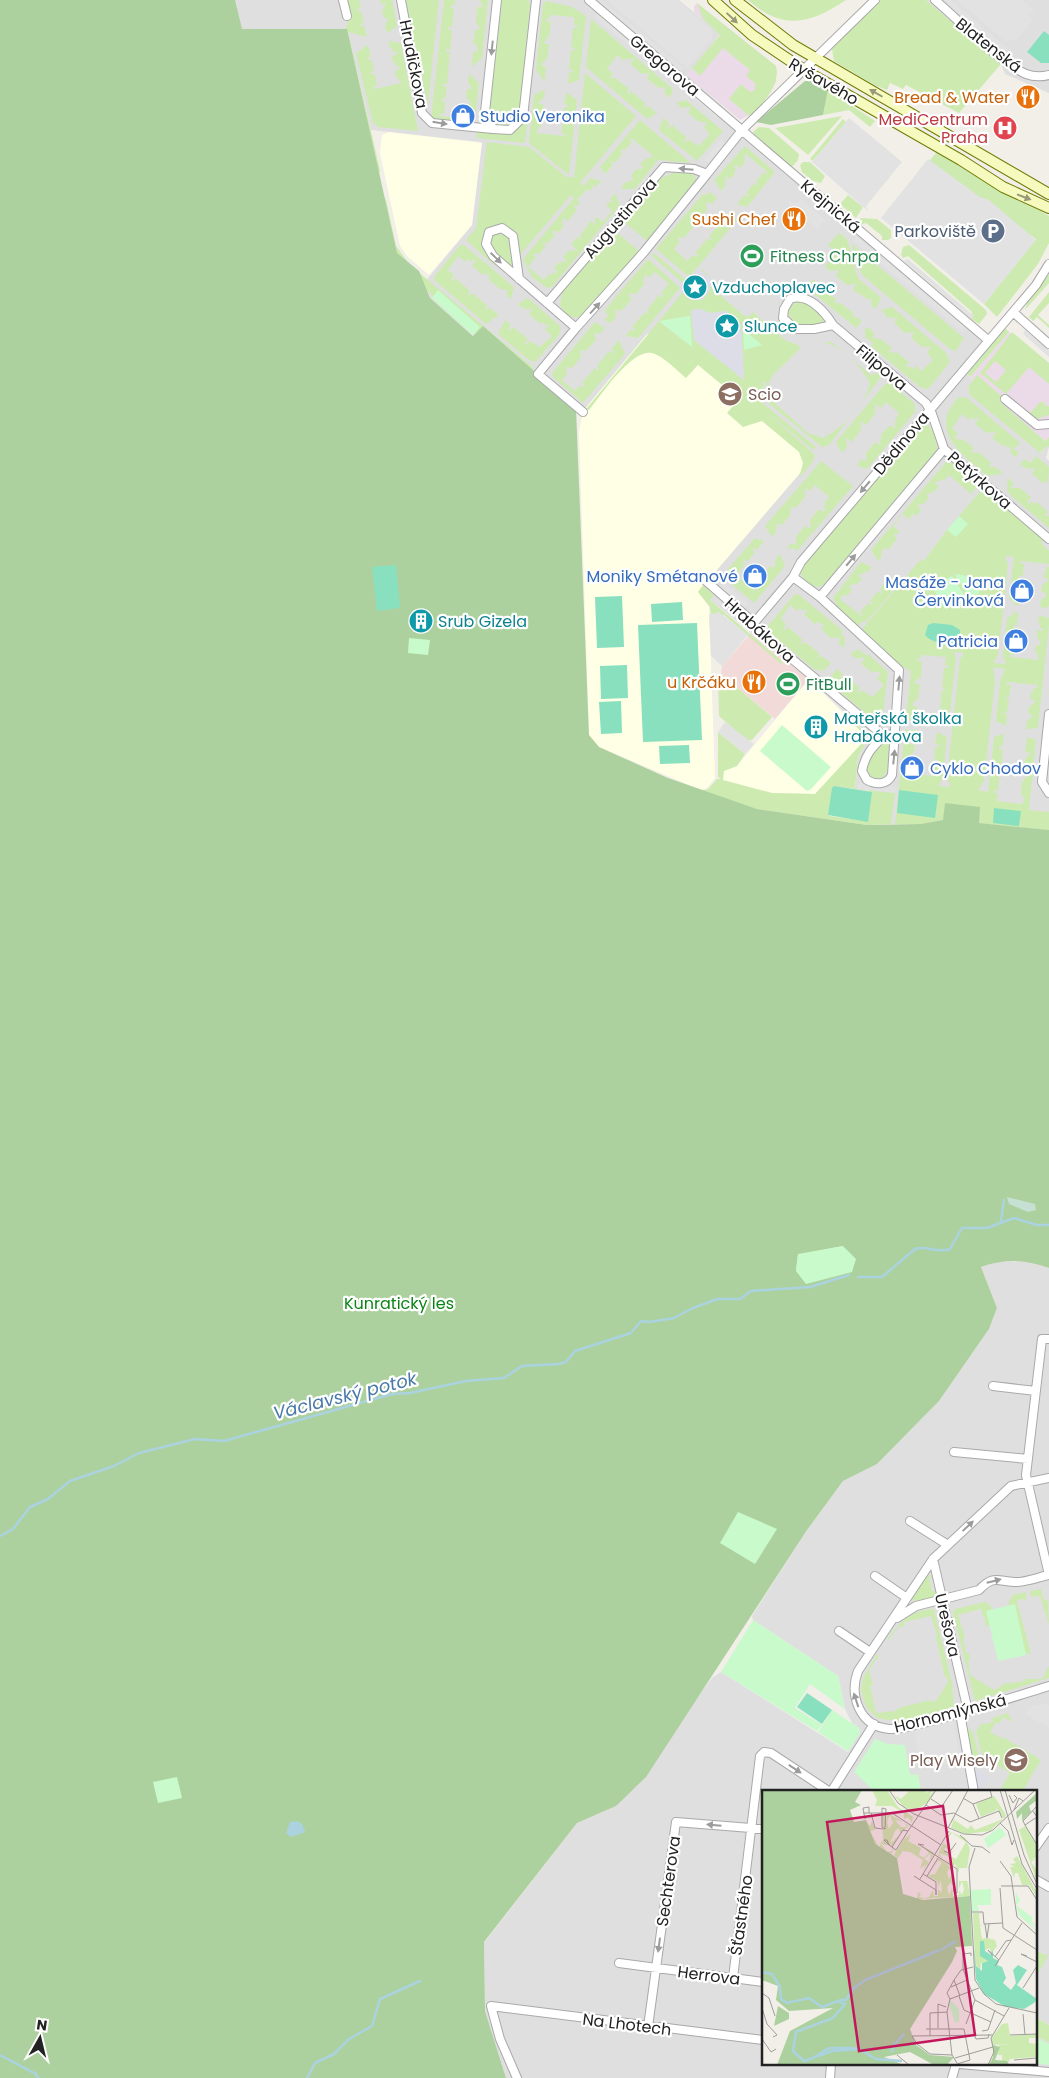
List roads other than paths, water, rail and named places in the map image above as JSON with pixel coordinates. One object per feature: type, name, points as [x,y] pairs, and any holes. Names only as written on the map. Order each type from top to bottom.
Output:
[{"type":"main road","name":"Ryšavého","points":[[713,0],[746,30],[804,70],[961,160],[1003,187],[1049,208]]},
{"type":"main road","name":"Ryšavého","points":[[734,0],[782,38],[1049,194]]},
{"type":"street","points":[[343,0],[347,16]]},
{"type":"street","name":"Hrudičkova","points":[[401,0],[422,114],[432,123],[510,130],[523,117],[536,0]]},
{"type":"street","points":[[493,129],[485,112],[497,0]]},
{"type":"street","name":"Gregorova","points":[[589,0],[742,130]]},
{"type":"street","points":[[584,412],[538,374],[644,252],[742,130],[874,0]]},
{"type":"street","name":"Blatenská","points":[[935,0],[1008,63],[1027,74],[1040,77],[1049,75]]},
{"type":"street","name":"Krejnická","points":[[742,130],[988,340]]},
{"type":"street","name":"Augustinova","points":[[547,303],[664,167],[694,170],[707,174]]},
{"type":"street","points":[[519,279],[513,236],[509,230],[502,228],[489,232],[486,244],[489,250],[519,279],[576,328]]},
{"type":"street","name":"Dědinova","points":[[754,623],[793,577],[801,562],[1036,285],[1049,264]]},
{"type":"street","name":"Filipova","points":[[833,325],[814,329],[795,329],[783,318],[784,309],[790,299],[804,299],[827,315],[833,325],[924,401],[930,409]]},
{"type":"street","points":[[1013,312],[1049,344]]},
{"type":"street","points":[[1005,399],[1037,426],[1049,424]]},
{"type":"street","name":"Petýrkova","points":[[930,409],[944,449],[1049,539]]},
{"type":"street","points":[[820,597],[944,449]]},
{"type":"street","points":[[793,577],[820,597],[829,608],[899,670],[893,731],[895,752],[892,774],[886,782],[876,784],[866,780],[862,771],[865,758],[871,748],[884,736],[893,731]]},
{"type":"street","name":"Hrabákova","points":[[706,581],[754,623],[761,633],[884,736]]},
{"type":"street","points":[[1049,714],[1042,782],[1049,793]]},
{"type":"street","points":[[887,1628],[903,1613],[942,1598],[979,1590],[985,1584],[995,1579],[1005,1579],[1014,1582],[1049,1575],[1028,1481],[1028,1459],[1042,1339],[1049,1340]]},
{"type":"street","points":[[993,1386],[1036,1391]]},
{"type":"street","points":[[954,1452],[1028,1459]]},
{"type":"street","points":[[933,1559],[1011,1486],[1049,1478]]},
{"type":"street","points":[[910,1521],[948,1545]]},
{"type":"street","name":"Hornomlýnská","points":[[933,1559],[858,1671],[853,1687],[860,1710],[874,1724],[890,1729],[900,1728],[964,1712],[1049,1686]]},
{"type":"street","name":"Urešova","points":[[933,1559],[964,1712],[974,1790]]},
{"type":"street","points":[[875,1576],[907,1598]]},
{"type":"street","points":[[839,1631],[870,1652]]},
{"type":"street","points":[[832,1790],[874,1724]]},
{"type":"street","name":"Šťastného","points":[[733,1978],[753,1828],[760,1756],[764,1752],[771,1753],[828,1790]]},
{"type":"street","name":"Sechterova","points":[[648,2026],[676,1822],[762,1829]]},
{"type":"street","points":[[1036,1847],[1049,1828]]},
{"type":"street","points":[[1036,1880],[1049,1887]]},
{"type":"street","points":[[619,1962],[656,1968]]},
{"type":"street","name":"Herrova","points":[[656,1968],[762,1982]]},
{"type":"street","name":"Na Lhotech","points":[[517,2078],[500,2039],[491,2006],[762,2040]]},
{"type":"street","points":[[977,2066],[1044,2074]]},
{"type":"water","points":[[297,1821],[302,1824],[305,1832],[291,1837],[286,1833],[290,1822]]},
{"type":"waterway","points":[[1001,1221],[1004,1200]]},
{"type":"waterway","name":"Václavský potok","points":[[858,1277],[882,1277],[915,1249],[924,1248],[941,1251],[950,1249],[962,1228],[987,1228],[1014,1218],[1037,1225],[1049,1225]]},
{"type":"waterway","name":"Václavský potok","points":[[0,1536],[13,1529],[30,1507],[48,1499],[70,1481],[114,1466],[139,1453],[195,1439],[224,1441],[392,1394],[410,1393],[466,1381],[504,1378],[522,1366],[566,1362],[575,1351],[631,1333],[641,1321],[649,1322],[674,1318],[717,1299],[740,1299],[751,1291],[810,1287],[849,1275]]},
{"type":"waterway","points":[[307,2078],[315,2063],[334,2054],[349,2039],[372,2026],[380,1999],[420,1981]]},
{"type":"waterway","points":[[0,2055],[36,2074],[38,2078]]},
{"type":"place","name":"Bread & Water","points":[[1028,97]]},
{"type":"place","name":"Studio Veronika","points":[[463,116]]},
{"type":"place","name":"MediCentrum Praha","points":[[1005,128]]},
{"type":"place","name":"Sushi Chef","points":[[794,219]]},
{"type":"place","name":"Parkoviště","points":[[993,231]]},
{"type":"place","name":"Fitness Chrpa","points":[[752,256]]},
{"type":"place","name":"Vzduchoplavec","points":[[695,287]]},
{"type":"place","name":"Slunce","points":[[727,326]]},
{"type":"place","name":"Scio","points":[[730,394]]},
{"type":"place","name":"Moniky Smétanové","points":[[755,576]]},
{"type":"place","name":"Masáže - Jana Červinková","points":[[1022,591]]},
{"type":"place","name":"Srub Gizela","points":[[421,621]]},
{"type":"place","name":"Patricia","points":[[1016,641]]},
{"type":"place","name":"u Krčáku","points":[[754,682]]},
{"type":"place","name":"FitBull","points":[[788,684]]},
{"type":"place","name":"Mateřská školka Hrabákova","points":[[816,727]]},
{"type":"place","name":"Cyklo Chodov","points":[[912,768]]},
{"type":"place","name":"Play Wisely","points":[[1016,1760]]},
{"type":"park label","name":"Kunratický les","points":[[399,1303]]}]
